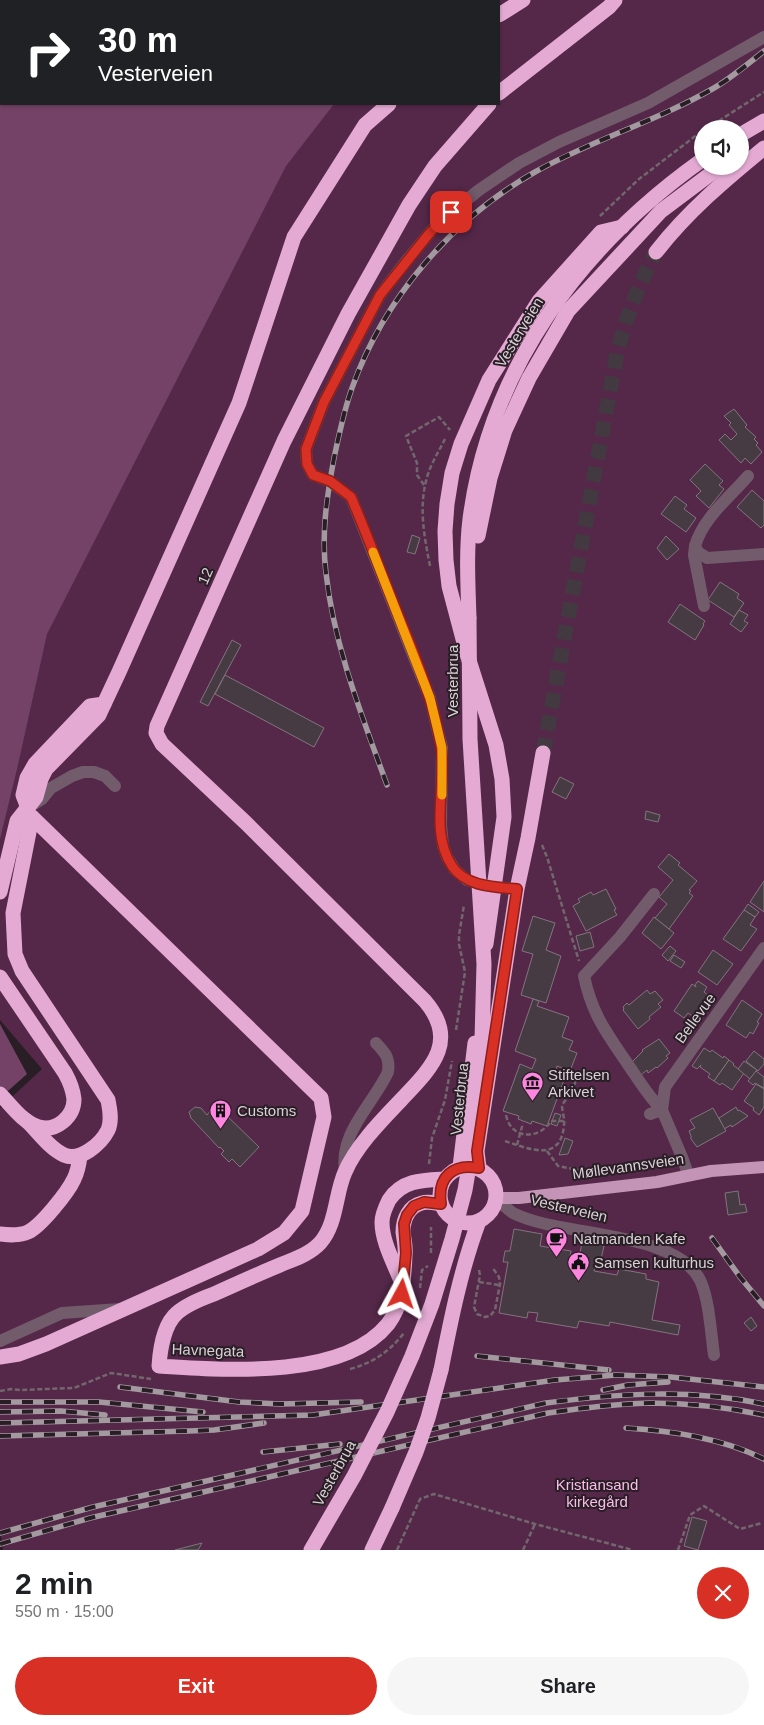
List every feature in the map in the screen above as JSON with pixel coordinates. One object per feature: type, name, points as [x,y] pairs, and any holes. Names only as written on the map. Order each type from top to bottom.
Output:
[{"type":"highway","points":[[500,14],[523,0]]},
{"type":"highway","points":[[500,92],[609,7],[615,0]]},
{"type":"highway","points":[[0,1357],[19,1354],[46,1344],[258,1249],[284,1233],[302,1211],[324,1118],[321,1098],[30,813],[23,795],[27,778],[35,764],[90,706],[104,704],[239,402],[294,237],[365,125],[388,105]]},
{"type":"highway","name":"12","points":[[345,1172],[357,1150],[426,1074],[436,1060],[442,1038],[436,1017],[425,1001],[246,823],[162,744],[156,733],[157,726],[284,441],[348,314],[409,205],[435,166],[488,105]]},
{"type":"highway","points":[[749,130],[764,121]]},
{"type":"highway","points":[[749,149],[764,142]]},
{"type":"highway","points":[[656,252],[676,226],[704,199],[764,148]]},
{"type":"highway","name":"Vesterveien","points":[[471,577],[468,552],[472,506],[483,452],[500,401],[530,343],[554,305],[622,226],[694,166]]},
{"type":"highway","name":"Vesterveien","points":[[471,577],[480,522],[490,478],[505,430],[528,378],[568,310],[661,211],[709,175]]},
{"type":"highway","points":[[460,1167],[504,817],[502,779],[496,745],[467,654],[449,586],[445,530],[452,473],[461,444],[489,380],[539,301],[601,232],[622,226]]},
{"type":"highway","name":"Vesterbrua","points":[[311,1550],[375,1436],[412,1356],[432,1304],[465,1190],[473,1139],[482,1040],[484,964],[470,739],[469,618],[471,577]]},
{"type":"highway","points":[[479,1168],[477,1151],[517,889],[543,753]]},
{"type":"highway","points":[[0,892],[17,821],[30,813]]},
{"type":"highway","points":[[0,1094],[55,1149],[65,1156],[80,1156],[96,1146],[108,1130],[110,1116],[108,1100],[22,971],[15,954],[13,913],[30,813]]},
{"type":"highway","points":[[0,977],[66,1073],[72,1089],[73,1106],[65,1121],[58,1126],[47,1129],[39,1128],[30,1123],[0,1094]]},
{"type":"highway","points":[[0,1234],[25,1233],[44,1220],[73,1181],[80,1156]]},
{"type":"highway","points":[[470,1166],[479,1168],[487,1173],[496,1189],[494,1207],[488,1215],[480,1220],[464,1223],[450,1216],[441,1204],[441,1187],[444,1179],[460,1167],[470,1166]]},
{"type":"highway","name":"Havnegata","points":[[345,1172],[329,1228],[320,1242],[303,1255],[201,1300],[177,1313],[164,1335],[159,1366],[217,1370],[257,1369],[295,1365],[334,1357],[356,1349],[369,1341],[388,1324],[399,1304],[403,1285]]},
{"type":"highway","points":[[403,1285],[386,1241],[382,1221],[386,1206],[393,1194],[405,1184],[421,1180],[444,1179]]},
{"type":"highway","points":[[403,1285],[406,1253],[404,1224],[407,1215],[414,1206],[424,1202],[441,1204]]},
{"type":"highway","points":[[457,1220],[457,1290]]},
{"type":"highway","points":[[372,1550],[416,1452],[428,1418],[441,1370],[457,1290],[480,1220]]},
{"type":"main road","name":"Møllevannsveien","points":[[496,1198],[519,1198],[657,1182],[688,1174],[711,1171],[764,1167]]},
{"type":"street","points":[[517,889],[494,887],[467,880],[455,870],[447,857],[443,846],[441,825],[442,748],[430,698],[351,497],[330,481],[313,475],[307,464],[306,449],[324,402],[380,295],[438,224],[479,190],[519,163],[559,142],[648,103],[764,37]]},
{"type":"street","points":[[704,606],[694,555],[697,536],[706,522],[748,476]]},
{"type":"street","points":[[695,546],[698,552],[707,558],[764,554]]},
{"type":"street","points":[[30,813],[51,788],[83,772],[94,772],[105,776],[114,786]]},
{"type":"street","points":[[654,894],[620,937],[584,976],[591,1003],[606,1033],[646,1091],[682,1157],[688,1174]]},
{"type":"street","name":"Bellevue","points":[[656,1112],[665,1087],[764,948]]},
{"type":"street","points":[[345,1172],[344,1152],[354,1124],[388,1072],[388,1058],[376,1043]]},
{"type":"street","name":"Vesterveien","points":[[496,1198],[512,1212],[537,1222],[648,1245],[678,1257],[691,1267],[700,1280],[714,1355]]},
{"type":"street","points":[[0,1341],[62,1313],[126,1309]]},
{"type":"path","points":[[720,120],[764,92]]},
{"type":"path","points":[[425,486],[417,475],[417,463],[406,436],[439,417],[450,430]]},
{"type":"path","points":[[528,838],[538,841],[544,848],[584,976]]},
{"type":"path","points":[[464,904],[464,919],[459,944],[465,972],[464,986]]},
{"type":"path","points":[[505,1141],[534,1150],[546,1151],[553,1149],[561,1139],[564,1121],[562,1105],[573,1090],[576,1079],[556,1071]]},
{"type":"path","points":[[506,1115],[509,1126],[520,1133],[534,1134],[547,1127],[551,1121],[564,1121]]},
{"type":"path","points":[[517,1145],[523,1123]]},
{"type":"path","points":[[429,1164],[432,1138]]},
{"type":"path","points":[[546,1151],[558,1166],[587,1172],[590,1177]]},
{"type":"path","points":[[475,1265],[480,1275],[474,1307],[477,1314],[485,1317],[490,1316],[495,1310],[500,1286],[499,1277],[492,1267]]},
{"type":"path","points":[[479,1282],[500,1286]]},
{"type":"path","points":[[397,1550],[420,1499],[434,1494],[535,1524],[633,1550]]},
{"type":"path","points":[[678,1550],[690,1515],[704,1506],[740,1529],[762,1523]]},
{"type":"path","points":[[523,1550],[535,1524]]},
{"type":"green space","name":"Kristiansand kirkegård","points":[[500,0],[764,0],[764,1550],[3,1550],[0,1529],[0,1108],[42,1069],[0,1020],[0,805],[50,614],[267,170],[320,105],[500,105]]},
{"type":"shaded area","points":[[0,105],[333,105],[286,166],[47,634],[0,839]]},
{"type":"shaded area","points":[[0,1024],[27,1074],[0,1098]]},
{"type":"building","points":[[734,409],[747,425],[745,427],[756,437],[754,439],[758,443],[756,445],[762,452],[751,464],[745,458],[741,463],[719,440],[725,434],[731,440],[737,434],[729,425],[731,423],[724,416]]},
{"type":"building","points":[[705,464],[723,481],[719,485],[724,489],[709,508],[696,496],[701,491],[690,480]]},
{"type":"building","points":[[752,490],[764,501],[764,525],[761,528],[737,507]]},
{"type":"building","points":[[675,496],[687,505],[684,509],[696,518],[686,532],[661,514]]},
{"type":"building","points":[[412,535],[420,538],[415,554],[407,552]]},
{"type":"building","points":[[666,536],[679,549],[667,560],[657,548]]},
{"type":"building","points":[[720,582],[739,594],[737,598],[744,603],[734,617],[708,600]]},
{"type":"building","points":[[680,604],[705,621],[695,640],[668,622]]},
{"type":"building","points":[[739,610],[748,615],[744,621],[748,623],[741,632],[730,624]]},
{"type":"building","points":[[232,640],[241,645],[208,706],[200,702]]},
{"type":"building","points":[[225,675],[324,728],[314,747],[215,694]]},
{"type":"building","points":[[560,777],[574,784],[566,799],[552,792]]},
{"type":"building","points":[[646,811],[660,815],[658,822],[645,819]]},
{"type":"building","points":[[669,854],[680,863],[678,865],[697,881],[689,890],[691,891],[689,893],[693,896],[669,929],[655,918],[667,904],[659,897],[673,880],[658,867]]},
{"type":"building","points":[[764,881],[764,912],[750,902]]},
{"type":"building","points":[[606,889],[617,915],[586,931],[573,906],[580,902],[578,899],[591,892],[593,895]]},
{"type":"building","points":[[748,904],[759,912],[755,917],[744,910]]},
{"type":"building","points":[[744,910],[755,917],[750,925],[757,929],[741,951],[723,939]]},
{"type":"building","points":[[533,916],[555,923],[546,950],[561,956],[546,1003],[521,995],[533,954],[522,951]]},
{"type":"building","points":[[654,917],[674,933],[661,949],[642,933]]},
{"type":"building","points":[[590,932],[594,947],[580,951],[576,936]]},
{"type":"building","points":[[670,946],[676,951],[668,961],[662,955]]},
{"type":"building","points":[[713,950],[733,964],[717,985],[698,972]]},
{"type":"building","points":[[674,955],[685,962],[681,968],[670,961]]},
{"type":"building","points":[[698,981],[707,987],[704,992],[709,996],[694,1017],[688,1013],[684,1018],[674,1011],[692,984],[696,987],[695,985]]},
{"type":"building","points":[[647,990],[650,994],[655,991],[663,1000],[658,1004],[661,1007],[638,1029],[623,1010],[623,1007],[627,1003],[629,1005]]},
{"type":"building","points":[[533,999],[539,1001],[537,1006],[569,1017],[562,1037],[573,1041],[569,1050],[577,1053],[570,1071],[557,1066],[554,1076],[564,1080],[547,1126],[532,1121],[531,1124],[518,1119],[519,1116],[503,1111],[520,1064],[532,1069],[536,1059],[515,1051]]},
{"type":"building","points":[[742,1000],[762,1014],[753,1034],[750,1032],[746,1038],[726,1025]]},
{"type":"building","points":[[659,1039],[670,1053],[666,1056],[668,1058],[657,1068],[648,1073],[647,1070],[641,1075],[632,1062],[642,1050]]},
{"type":"building","points":[[704,1048],[710,1052],[712,1050],[729,1060],[714,1081],[708,1077],[710,1074],[700,1067],[701,1065],[697,1069],[692,1066]]},
{"type":"building","points":[[754,1051],[764,1059],[764,1064],[758,1071],[746,1061]]},
{"type":"building","points":[[729,1060],[744,1073],[732,1090],[722,1083],[720,1085],[714,1081]]},
{"type":"building","points":[[744,1061],[757,1070],[750,1079],[738,1069]]},
{"type":"building","points":[[756,1071],[764,1077],[764,1088],[755,1083],[753,1085],[748,1081]]},
{"type":"building","points":[[756,1084],[764,1089],[764,1107],[759,1115],[753,1110],[754,1108],[744,1101]]},
{"type":"building","name":"Customs","points":[[195,1107],[201,1108],[207,1115],[211,1110],[218,1117],[223,1112],[259,1147],[240,1167],[232,1159],[229,1162],[221,1154],[224,1151],[191,1118],[189,1112]]},
{"type":"building","points":[[736,1107],[738,1111],[748,1116],[732,1127],[731,1125],[724,1129],[719,1118]]},
{"type":"building","points":[[713,1108],[726,1131],[697,1147],[691,1139],[689,1131],[695,1128],[690,1120]]},
{"type":"building","points":[[555,1113],[561,1115],[557,1126],[551,1124]]},
{"type":"building","points":[[565,1138],[573,1141],[568,1154],[559,1155]]},
{"type":"building","points":[[738,1191],[740,1205],[745,1204],[747,1212],[728,1215],[725,1193]]},
{"type":"building","name":"Samsen kulturhus","points":[[514,1229],[542,1234],[540,1246],[571,1251],[570,1257],[579,1259],[582,1242],[604,1246],[599,1268],[595,1267],[594,1271],[617,1275],[619,1269],[646,1274],[646,1279],[659,1282],[652,1320],[680,1325],[678,1335],[610,1322],[609,1326],[579,1321],[577,1328],[536,1321],[538,1313],[528,1312],[527,1318],[499,1313],[508,1262],[503,1262],[505,1251],[510,1251]]},
{"type":"building","points":[[751,1317],[757,1326],[751,1331],[744,1323]]},
{"type":"building","points":[[692,1517],[707,1521],[698,1550],[684,1546]]},
{"type":"building","points":[[202,1543],[198,1550],[175,1550]]},
{"type":"tunnel","points":[[543,753],[617,353],[634,301],[656,252]]},
{"type":"railway","points":[[387,785],[342,654],[330,600],[324,544],[329,487],[349,396],[382,323],[402,292],[449,237],[505,191],[535,172],[579,150],[692,100],[714,88],[764,51]]},
{"type":"railway","points":[[712,1238],[764,1306]]},
{"type":"railway","points":[[477,1356],[609,1370]]},
{"type":"railway","points":[[0,1423],[313,1415],[555,1380],[616,1375],[671,1377],[764,1387]]},
{"type":"railway","points":[[603,1390],[628,1385],[668,1382]]},
{"type":"railway","points":[[120,1387],[239,1402],[280,1404],[361,1402]]},
{"type":"railway","points":[[0,1533],[93,1507],[546,1403],[628,1395],[683,1394],[737,1399],[764,1404]]},
{"type":"railway","points":[[0,1402],[99,1402],[203,1412]]},
{"type":"railway","points":[[0,1544],[90,1518],[548,1413],[599,1406],[649,1403],[706,1406],[764,1415]]},
{"type":"railway","points":[[0,1412],[61,1411],[105,1415]]},
{"type":"railway","points":[[0,1436],[214,1430],[264,1423]]},
{"type":"railway","points":[[626,1428],[661,1431],[714,1441],[764,1459]]},
{"type":"railway","points":[[263,1452],[340,1444]]},
{"type":"slow traffic","points":[[373,552],[430,698],[442,748],[442,795]]},
{"type":"place","name":"Stiftelsen Arkivet","points":[[532,1102]]},
{"type":"place","name":"Customs","points":[[221,1129]]},
{"type":"place","name":"Natmanden Kafe","points":[[557,1257]]},
{"type":"place","name":"Samsen kulturhus","points":[[578,1281]]},
{"type":"route","points":[[402,1294],[406,1253],[403,1232],[407,1215],[414,1206],[424,1202],[441,1204],[441,1187],[444,1179],[451,1172],[460,1167],[470,1166],[479,1168],[477,1151],[517,889],[494,887],[467,880],[455,870],[447,857],[441,832],[442,748],[430,698],[351,497],[330,481],[313,475],[307,464],[306,449],[324,402],[380,295],[428,235],[451,212]]}]
